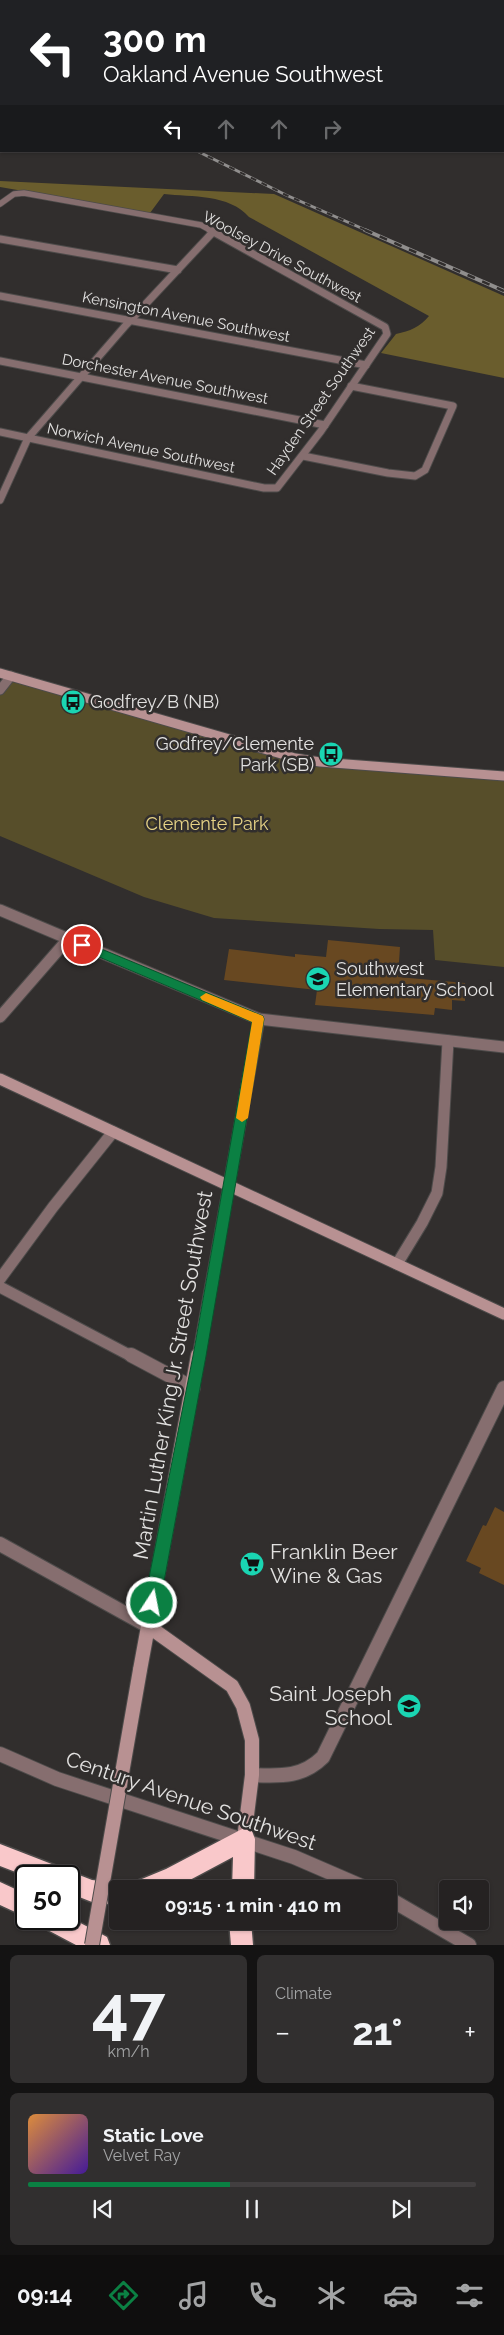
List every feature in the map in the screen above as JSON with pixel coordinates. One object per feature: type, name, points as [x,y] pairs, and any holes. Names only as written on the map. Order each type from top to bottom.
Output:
[{"type":"highway","points":[[167,1880],[244,1839]]},
{"type":"highway","points":[[242,1880],[244,1839]]},
{"type":"highway","points":[[0,1855],[26,1865]]},
{"type":"highway","points":[[80,1886],[92,1891],[109,1893]]},
{"type":"highway","points":[[0,1893],[15,1900]]},
{"type":"highway","points":[[71,1930],[100,1945]]},
{"type":"highway","points":[[241,1930],[242,1945]]},
{"type":"main road","points":[[0,673],[307,760],[504,776]]},
{"type":"main road","points":[[0,1079],[504,1314]]},
{"type":"main road","name":"Martin Luther King Jr. Street Southwest","points":[[92,1945],[140,1670],[229,1185]]},
{"type":"main road","points":[[148,1626],[232,1686],[243,1706],[249,1722],[252,1740],[252,1775],[244,1839]]},
{"type":"street","name":"Woolsey Drive Southwest","points":[[0,204],[14,194],[30,194],[201,225],[379,324],[386,330]]},
{"type":"street","points":[[0,500],[28,438],[130,321],[213,232]]},
{"type":"street","points":[[0,238],[178,270]]},
{"type":"street","name":"Kensington Avenue Southwest","points":[[0,296],[366,365]]},
{"type":"street","name":"Hayden Street Southwest","points":[[277,488],[303,456],[386,338],[386,330]]},
{"type":"street","name":"Dorchester Avenue Southwest","points":[[0,361],[325,425]]},
{"type":"street","points":[[303,456],[388,473],[415,476],[425,470],[453,406],[351,386]]},
{"type":"street","name":"Norwich Avenue Southwest","points":[[0,432],[254,486],[277,488]]},
{"type":"street","points":[[0,690],[12,676]]},
{"type":"street","points":[[0,910],[259,1019],[504,1047]]},
{"type":"street","points":[[0,1017],[68,939]]},
{"type":"street","name":"Martin Luther King Jr. Street Southwest","points":[[229,1185],[259,1019]]},
{"type":"street","points":[[397,1264],[422,1223],[437,1192],[441,1167],[448,1040]]},
{"type":"street","points":[[0,1279],[53,1207],[113,1132]]},
{"type":"street","points":[[0,1288],[193,1388]]},
{"type":"street","points":[[252,1775],[298,1774],[313,1768],[323,1756],[504,1388]]},
{"type":"street","points":[[0,1544],[148,1626]]},
{"type":"street","name":"Century Avenue Southwest","points":[[0,1754],[57,1779],[244,1839],[305,1861],[348,1880]]},
{"type":"street","points":[[397,1903],[469,1945]]},
{"type":"green space","name":"Clemente Park","points":[[11,676],[295,758],[504,775],[504,967],[435,960],[433,930],[379,929],[214,918],[144,897],[0,836],[0,690]]},
{"type":"shaded area","points":[[0,181],[274,194],[504,296],[504,378],[381,353],[396,334],[414,328],[429,316],[221,200],[164,194],[150,213],[0,187]]},
{"type":"building","name":"Southwest Elementary School","points":[[328,940],[400,947],[398,977],[465,983],[465,1001],[452,1000],[452,1010],[435,1008],[434,1015],[315,1005],[317,990],[224,980],[229,949],[295,957],[295,954],[326,957]]},
{"type":"building","points":[[495,1507],[504,1512],[504,1585],[479,1573],[481,1568],[466,1561],[483,1525],[486,1526]]},
{"type":"railway","points":[[199,152],[286,195],[368,231]]},
{"type":"railway","points":[[365,230],[504,291]]},
{"type":"slow traffic","points":[[206,997],[259,1019],[242,1118]]},
{"type":"place","name":"Godfrey/B (NB)","points":[[73,702]]},
{"type":"place","name":"Godfrey/Clemente Park (SB)","points":[[331,754]]},
{"type":"place","name":"Southwest Elementary School","points":[[318,979]]},
{"type":"place","name":"Franklin Beer Wine & Gas","points":[[252,1564]]},
{"type":"place","name":"Saint Joseph School","points":[[409,1706]]},
{"type":"route","points":[[82,945],[259,1019],[199,1356],[152,1603]]}]
